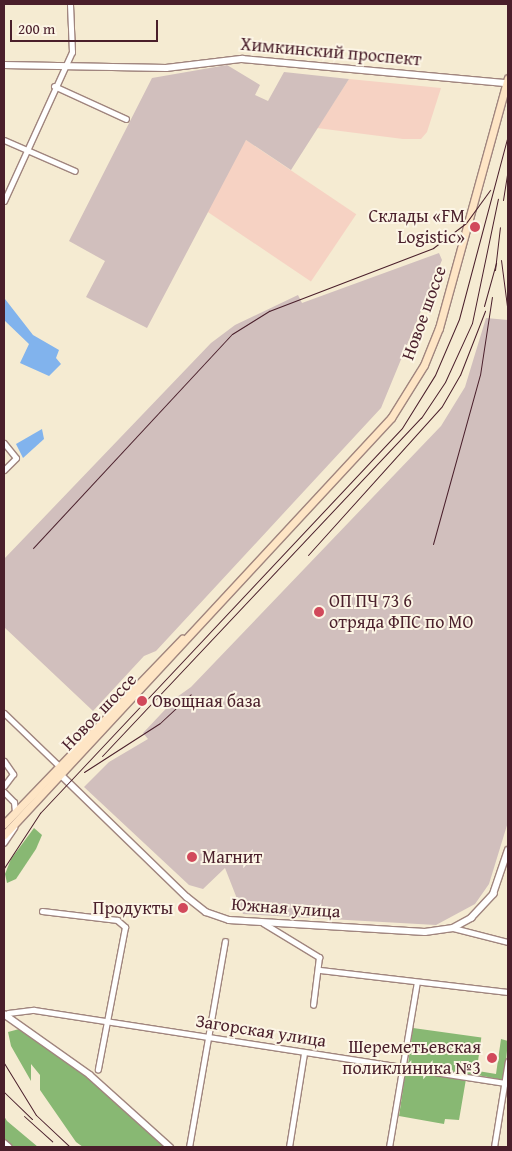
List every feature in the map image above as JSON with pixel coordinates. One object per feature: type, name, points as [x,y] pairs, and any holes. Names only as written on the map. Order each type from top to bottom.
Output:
[{"type":"main road","name":"Новое шоссе","points":[[4,835],[26,804],[58,769],[380,433],[424,365],[447,302],[508,80]]},
{"type":"main road","name":"Новое шоссе","points":[[4,824],[15,811],[26,804]]},
{"type":"street","points":[[4,201],[54,86],[72,52],[70,4]]},
{"type":"street","name":"Химкинский проспект","points":[[4,63],[166,68],[242,58],[508,80]]},
{"type":"street","points":[[54,86],[126,119]]},
{"type":"street","points":[[4,140],[75,171]]},
{"type":"street","points":[[4,443],[16,458],[4,470]]},
{"type":"street","points":[[4,713],[58,769]]},
{"type":"street","points":[[4,761],[13,774],[4,786]]},
{"type":"street","name":"Южная улица","points":[[58,769],[206,912],[228,920],[263,923],[425,932],[453,928]]},
{"type":"street","points":[[4,792],[14,802],[26,804],[4,843]]},
{"type":"street","points":[[14,802],[15,811]]},
{"type":"street","points":[[453,928],[471,918],[493,894],[508,850]]},
{"type":"street","points":[[42,911],[117,920],[125,927],[98,1069]]},
{"type":"street","points":[[263,923],[315,954],[320,970],[313,1005]]},
{"type":"street","points":[[453,928],[508,942]]},
{"type":"street","points":[[189,1147],[225,940]]},
{"type":"street","points":[[320,970],[508,992]]},
{"type":"street","points":[[389,1147],[417,982]]},
{"type":"street","name":"Загорская улица","points":[[6,1013],[34,1010],[507,1083]]},
{"type":"street","points":[[6,1013],[90,1075],[170,1147]]},
{"type":"street","points":[[289,1147],[304,1053]]},
{"type":"street","points":[[494,1147],[507,1083],[508,1061]]},
{"type":"street","points":[[4,1143],[9,1147]]},
{"type":"shaded area","points":[[227,65],[260,85],[255,95],[268,101],[284,72],[349,79],[291,170],[246,140],[147,328],[86,297],[105,261],[69,241],[152,78]]},
{"type":"shaded area","points":[[349,79],[441,88],[427,132],[421,139],[403,139],[317,128]]},
{"type":"shaded area","points":[[246,140],[356,214],[311,282],[201,207]]},
{"type":"shaded area","points":[[439,253],[442,260],[381,408],[156,651],[144,656],[93,711],[4,627],[4,559],[211,343],[235,325],[298,295],[302,303]]},
{"type":"shaded area","points":[[486,318],[508,320],[508,822],[489,884],[475,904],[436,925],[243,914],[225,868],[203,889],[189,885],[84,787],[109,762],[148,739],[143,733],[177,697],[191,687],[441,426],[465,387]]},
{"type":"green space","points":[[34,828],[42,835],[36,849],[16,879],[7,883],[5,874],[11,859]]},
{"type":"green space","points":[[23,1028],[92,1080],[165,1147],[83,1147],[76,1142],[40,1090],[40,1075],[31,1064],[31,1081],[11,1046],[8,1032]]},
{"type":"green space","points":[[413,1028],[481,1038],[476,1075],[408,1066]]},
{"type":"green space","points":[[501,1039],[508,1041],[504,1080],[477,1075],[478,1071],[496,1074]]},
{"type":"green space","points":[[406,1069],[466,1079],[459,1120],[445,1119],[444,1124],[399,1116]]},
{"type":"green space","points":[[4,1116],[7,1121],[38,1147],[12,1147],[4,1140]]},
{"type":"water","points":[[5,299],[33,335],[59,350],[56,358],[61,364],[49,376],[20,363],[29,344],[4,320]]},
{"type":"water","points":[[42,429],[44,439],[23,458],[16,444]]},
{"type":"railway","points":[[4,868],[40,813],[402,428],[435,375],[459,319],[507,139]]},
{"type":"railway","points":[[503,200],[508,170]]},
{"type":"railway","points":[[33,548],[232,334],[269,311],[433,248],[466,223],[490,190]]},
{"type":"railway","points":[[507,271],[508,193]]},
{"type":"railway","points":[[102,756],[421,418],[445,382],[472,323],[498,199]]},
{"type":"railway","points":[[495,270],[500,227]]},
{"type":"railway","points":[[501,260],[508,314]]},
{"type":"railway","points":[[484,306],[496,263]]},
{"type":"railway","points":[[433,544],[480,375],[492,297]]},
{"type":"railway","points":[[308,555],[442,406],[460,375],[485,311]]},
{"type":"railway","points":[[84,772],[160,723],[191,694]]},
{"type":"railway","points":[[4,1063],[36,1115],[70,1147]]},
{"type":"railway","points":[[4,1092],[32,1119]]},
{"type":"railway","points":[[24,1116],[52,1141]]},
{"type":"place","name":"Склады «FM Logistic»","points":[[475,227]]},
{"type":"place","name":"ОП ПЧ 73 6 отряда ФПС по МО","points":[[319,612]]},
{"type":"place","name":"Овощная база","points":[[142,701]]},
{"type":"place","name":"Магнит","points":[[192,857]]},
{"type":"place","name":"Продукты","points":[[183,908]]},
{"type":"place","name":"Шереметьевская поликлиника №3","points":[[492,1058]]}]
